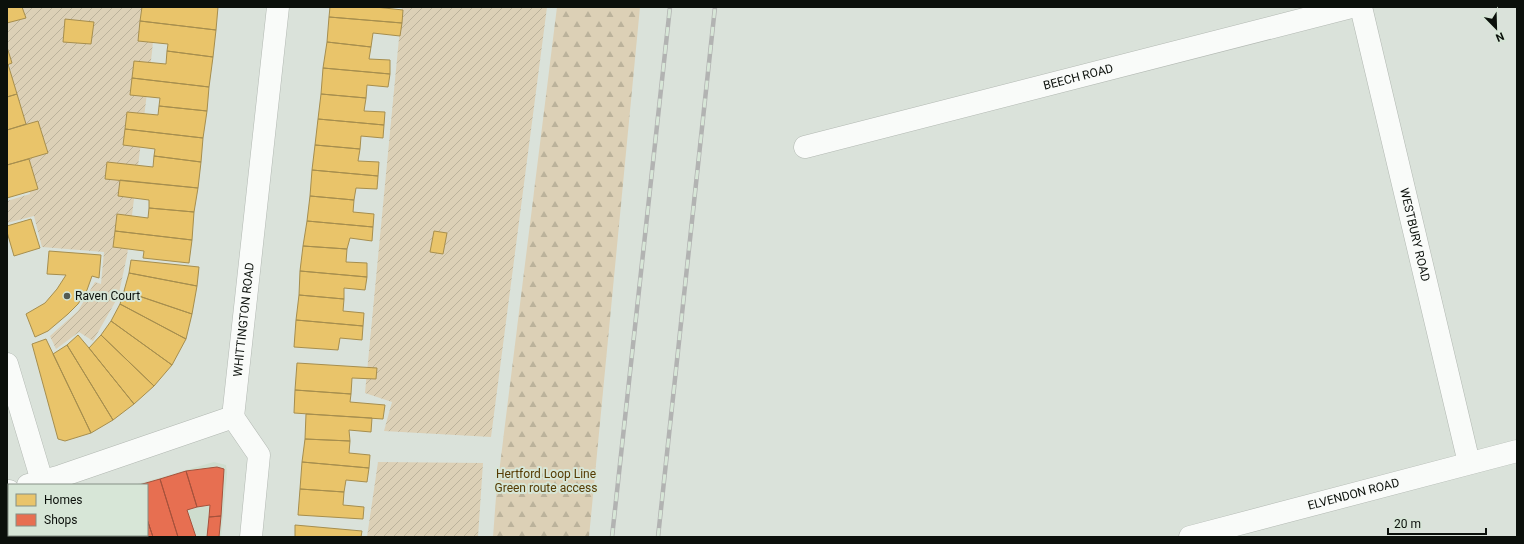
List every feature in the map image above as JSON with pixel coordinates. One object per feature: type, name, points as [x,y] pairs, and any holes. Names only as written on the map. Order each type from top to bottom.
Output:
[{"type":"street","name":"WHITTINGTON ROAD","points":[[233,417],[278,7]]},
{"type":"street","name":"BEECH ROAD","points":[[805,147],[1351,7]]},
{"type":"street","name":"WESTBURY ROAD","points":[[1362,7],[1469,463]]},
{"type":"street","points":[[7,364],[35,483],[69,473],[233,417],[259,455],[251,537]]},
{"type":"street","name":"ELVENDON ROAD","points":[[1190,537],[1517,450]]},
{"type":"shaded area","points":[[214,462],[226,465],[227,473],[221,537],[7,537],[8,522],[8,536],[148,536],[148,484],[137,484]]},
{"type":"green space","points":[[7,7],[156,7],[152,52],[127,256],[118,297],[93,341],[79,332],[56,349],[50,336],[78,311],[95,282],[101,284],[104,252],[42,247],[34,216],[7,223],[7,201],[30,194],[7,48]]},
{"type":"green space","points":[[402,7],[547,7],[491,437],[384,431],[392,402],[365,393]]},
{"type":"green space","name":"Hertford Loop Line Green route access","points":[[557,7],[640,7],[589,537],[493,537],[496,497]]},
{"type":"green space","points":[[378,462],[483,463],[478,537],[367,537]]},
{"type":"building: Homes","points":[[7,7],[22,7],[26,18],[7,23]]},
{"type":"building: Homes","points":[[142,7],[218,7],[216,30],[140,21]]},
{"type":"building: Homes","points":[[330,7],[375,7],[403,10],[402,23],[329,17]]},
{"type":"building: Homes","points":[[329,17],[402,23],[400,36],[373,33],[371,47],[327,42]]},
{"type":"building: Homes","points":[[65,19],[94,22],[91,44],[63,42]]},
{"type":"building: Homes","points":[[140,21],[216,30],[213,57],[167,51],[168,44],[138,41]]},
{"type":"building: Homes","points":[[327,42],[371,47],[369,59],[390,60],[390,74],[323,68]]},
{"type":"building: Homes","points":[[7,47],[12,63],[7,65]]},
{"type":"building: Homes","points":[[167,51],[213,57],[209,87],[132,78],[134,61],[166,64]]},
{"type":"building: Homes","points":[[8,64],[17,94],[7,97],[7,65]]},
{"type":"building: Homes","points":[[323,68],[390,74],[388,87],[367,85],[366,98],[321,94]]},
{"type":"building: Homes","points":[[132,78],[209,87],[207,111],[159,106],[160,98],[130,95]]},
{"type":"building: Homes","points":[[17,94],[26,124],[7,130],[7,97]]},
{"type":"building: Homes","points":[[321,94],[366,98],[364,111],[385,112],[384,125],[318,119]]},
{"type":"building: Homes","points":[[159,106],[207,111],[203,138],[125,129],[127,112],[158,115]]},
{"type":"building: Homes","points":[[318,119],[384,125],[383,138],[361,136],[360,149],[315,145]]},
{"type":"building: Homes","points":[[38,121],[48,153],[7,165],[7,130]]},
{"type":"building: Homes","points":[[125,129],[203,138],[201,162],[154,156],[155,149],[123,145]]},
{"type":"building: Homes","points":[[315,145],[360,149],[358,161],[379,162],[378,176],[312,170]]},
{"type":"building: Homes","points":[[154,156],[201,162],[198,188],[105,179],[107,162],[153,167]]},
{"type":"building: Homes","points":[[29,159],[38,189],[7,198],[7,165]]},
{"type":"building: Homes","points":[[312,170],[378,176],[377,189],[356,188],[354,200],[310,196]]},
{"type":"building: Homes","points":[[120,180],[198,188],[194,212],[149,208],[149,200],[118,196]]},
{"type":"building: Homes","points":[[310,196],[354,200],[353,212],[374,214],[373,227],[307,221]]},
{"type":"building: Homes","points":[[149,208],[194,212],[192,240],[115,231],[117,214],[148,218]]},
{"type":"building: Homes","points":[[31,219],[40,248],[14,256],[7,232],[7,226]]},
{"type":"building: Homes","points":[[307,221],[373,227],[372,241],[350,238],[347,249],[303,246]]},
{"type":"building: Homes","points":[[115,231],[192,240],[189,263],[143,258],[144,251],[113,247]]},
{"type":"building: Homes","points":[[434,231],[447,233],[443,254],[430,252]]},
{"type":"building: Homes","points":[[303,246],[347,249],[346,262],[367,263],[367,277],[300,271]]},
{"type":"building: Homes","name":"Raven Court","points":[[49,251],[101,255],[99,278],[92,276],[87,290],[78,304],[48,331],[35,337],[26,314],[45,303],[66,275],[47,274]]},
{"type":"building: Homes","points":[[131,260],[199,267],[197,286],[129,273]]},
{"type":"building: Homes","points":[[300,271],[367,277],[365,290],[344,288],[344,299],[299,295]]},
{"type":"building: Homes","points":[[129,273],[197,286],[192,314],[124,291]]},
{"type":"building: Homes","points":[[124,291],[192,314],[186,339],[120,304]]},
{"type":"building: Homes","points":[[299,295],[344,299],[343,311],[364,313],[363,326],[296,320]]},
{"type":"building: Homes","points":[[120,304],[186,339],[172,365],[111,321]]},
{"type":"building: Homes","points":[[296,320],[363,326],[362,340],[340,338],[338,350],[294,347]]},
{"type":"building: Homes","points":[[111,321],[172,365],[154,386],[101,335]]},
{"type":"building: Homes","points":[[78,335],[134,404],[113,420],[67,345]]},
{"type":"building: Homes","points":[[101,335],[154,386],[134,404],[89,348]]},
{"type":"building: Homes","points":[[46,339],[91,433],[65,441],[58,439],[32,344]]},
{"type":"building: Homes","points":[[67,345],[113,420],[91,433],[53,354]]},
{"type":"building: Homes","points":[[297,363],[377,368],[376,379],[352,378],[351,394],[295,390]]},
{"type":"building: Homes","points":[[295,390],[351,394],[350,402],[385,405],[383,419],[294,413]]},
{"type":"building: Homes","points":[[306,414],[372,418],[371,432],[349,430],[350,441],[305,439]]},
{"type":"building: Homes","points":[[305,439],[350,441],[349,453],[370,455],[369,468],[302,462]]},
{"type":"building: Homes","points":[[302,462],[369,468],[367,482],[346,480],[344,492],[300,489]]},
{"type":"building: Homes","points":[[300,489],[344,492],[343,505],[364,507],[363,519],[298,515]]},
{"type":"building: Homes","points":[[295,525],[362,531],[361,537],[295,537]]},
{"type":"building: Shops","points":[[217,467],[224,469],[221,516],[209,517],[210,505],[197,507],[186,471]]},
{"type":"building: Shops","points":[[186,471],[197,507],[187,510],[196,537],[178,537],[160,479]]},
{"type":"building: Shops","points":[[160,479],[178,537],[153,537],[148,522],[148,484],[142,484]]},
{"type":"building: Shops","points":[[221,516],[219,537],[207,537],[209,517]]},
{"type":"building: Shops","points":[[148,522],[153,537],[125,537],[148,536]]},
{"type":"building: Shops","points":[[7,525],[8,536],[20,537],[7,537]]},
{"type":"building: Shops","points":[[20,536],[45,536],[45,537]]},
{"type":"building: Shops","points":[[45,536],[72,536],[72,537]]},
{"type":"building: Shops","points":[[98,536],[99,537],[72,537]]},
{"type":"building: Shops","points":[[98,536],[125,536],[125,537]]},
{"type":"railway","points":[[612,537],[670,7]]},
{"type":"railway","points":[[658,537],[715,7]]},
{"type":"place","name":"Raven Court","points":[[67,296]]}]
